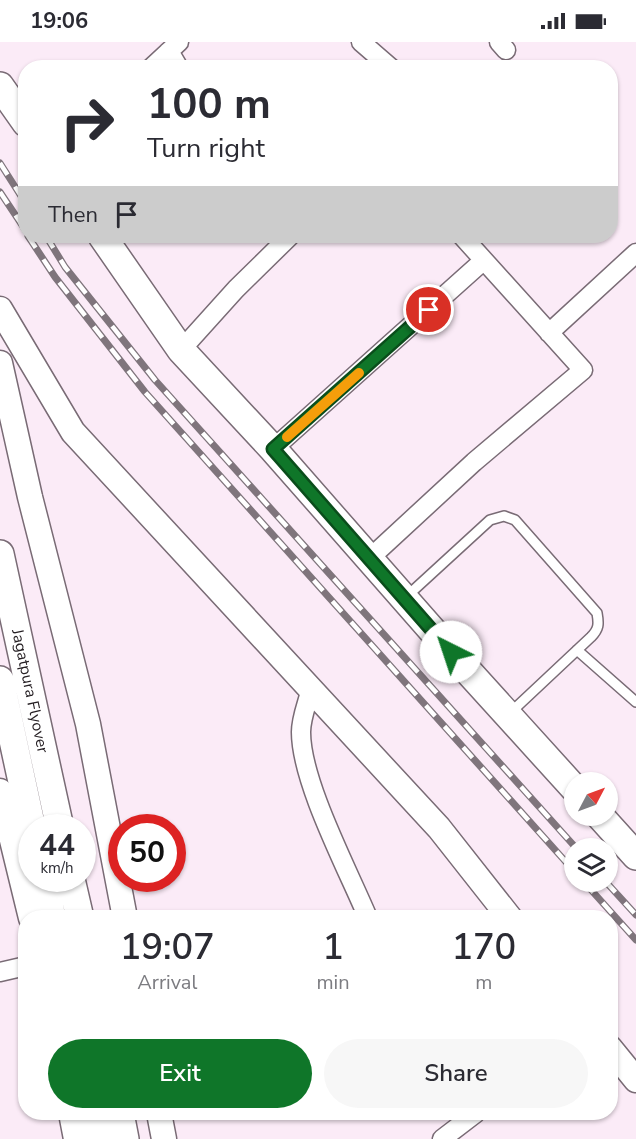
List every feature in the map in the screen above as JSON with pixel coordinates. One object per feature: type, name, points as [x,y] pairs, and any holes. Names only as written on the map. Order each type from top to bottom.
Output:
[{"type":"main road","points":[[0,86],[18,112]]},
{"type":"main road","points":[[107,243],[181,350],[273,449],[564,777]]},
{"type":"main road","name":"Jagatpura Flyover","points":[[0,554],[57,814]]},
{"type":"main road","name":"Jagatpura Flyover","points":[[0,680],[29,814]]},
{"type":"main road","points":[[609,826],[636,856]]},
{"type":"main road","points":[[47,892],[50,910]]},
{"type":"main road","points":[[74,892],[78,910]]},
{"type":"main road","points":[[96,1120],[99,1139]]},
{"type":"main road","points":[[121,1120],[125,1139]]},
{"type":"street","points":[[361,42],[382,60]]},
{"type":"street","points":[[159,60],[174,46]]},
{"type":"street","points":[[181,350],[236,289],[283,243]]},
{"type":"street","points":[[369,558],[474,462],[583,370],[468,243]]},
{"type":"street","points":[[549,333],[636,253]]},
{"type":"street","points":[[273,449],[483,261]]},
{"type":"street","points":[[0,309],[73,432],[439,828],[504,910]]},
{"type":"street","points":[[0,363],[30,498],[88,724],[123,910]]},
{"type":"street","points":[[311,688],[301,733],[307,764],[316,795],[365,910]]},
{"type":"street","points":[[0,791],[29,910]]},
{"type":"street","points":[[0,972],[18,968]]},
{"type":"street","points":[[618,1058],[636,1080]]},
{"type":"street","points":[[72,1120],[76,1139]]},
{"type":"street","points":[[160,1120],[164,1139]]},
{"type":"street","points":[[442,1139],[467,1120]]},
{"type":"lane","points":[[404,599],[490,520],[504,516],[515,520],[597,613],[598,630],[508,715]]},
{"type":"lane","points":[[577,650],[636,702]]},
{"type":"railway","points":[[0,163],[18,191]]},
{"type":"railway","points":[[0,192],[18,219]]},
{"type":"railway","points":[[33,243],[55,277],[145,392],[564,860]]},
{"type":"railway","points":[[50,243],[65,267],[155,380],[567,838]]},
{"type":"railway","points":[[593,892],[609,910]]},
{"type":"railway","points":[[615,892],[636,915]]},
{"type":"railway","points":[[618,920],[636,940]]},
{"type":"slow traffic","points":[[287,437],[359,373]]},
{"type":"route","points":[[429,310],[273,449],[451,652]]}]
